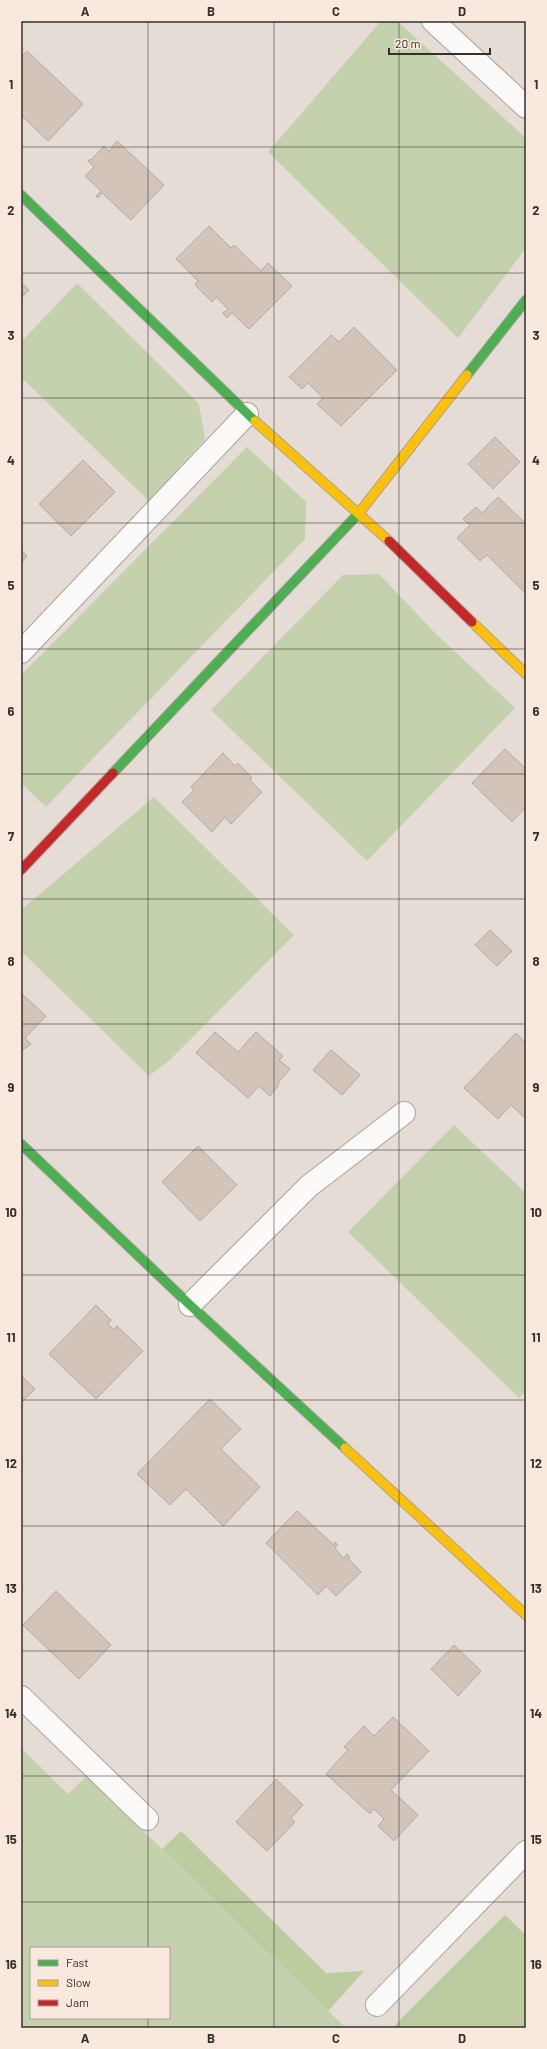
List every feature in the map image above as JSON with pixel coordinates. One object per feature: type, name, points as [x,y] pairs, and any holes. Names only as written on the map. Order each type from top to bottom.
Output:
[{"type":"street","points":[[433,21],[526,107]]},
{"type":"street","points":[[21,195],[247,414],[359,513],[526,674]]},
{"type":"street","points":[[21,870],[359,513],[526,300]]},
{"type":"street","points":[[21,652],[247,414]]},
{"type":"street","points":[[190,1305],[309,1186],[404,1113]]},
{"type":"street","points":[[21,1144],[190,1305],[526,1615]]},
{"type":"street","points":[[21,1696],[147,1819]]},
{"type":"street","points":[[377,2005],[526,1852]]},
{"type":"green space","points":[[381,21],[397,21],[526,138],[526,248],[458,338],[268,152]]},
{"type":"green space","points":[[77,283],[199,404],[205,439],[149,501],[21,377],[21,342]]},
{"type":"green space","points":[[247,447],[306,502],[305,539],[46,807],[21,783],[21,675]]},
{"type":"green space","points":[[379,574],[434,632],[515,708],[367,861],[211,710],[343,575]]},
{"type":"green space","points":[[154,797],[294,935],[170,1060],[149,1076],[21,951],[21,910]]},
{"type":"green space","points":[[454,1125],[526,1193],[526,1391],[519,1398],[348,1232]]},
{"type":"green space","points":[[21,1748],[68,1794],[87,1776],[346,2028],[21,2028]]},
{"type":"green space","points":[[181,1831],[326,1973],[364,1971],[328,2011],[162,1849]]},
{"type":"green space","points":[[505,1915],[526,1935],[526,2028],[392,2028]]},
{"type":"building","points":[[27,51],[83,104],[48,141],[21,115],[21,57]]},
{"type":"building","points":[[117,141],[164,185],[131,220],[102,193],[98,198],[96,196],[101,191],[85,176],[94,167],[88,161],[90,159],[91,160],[104,146],[109,151]]},
{"type":"building","points":[[209,226],[231,248],[234,245],[261,271],[268,263],[292,286],[249,329],[232,313],[227,318],[223,313],[228,309],[216,297],[212,302],[195,285],[198,281],[176,259]]},
{"type":"building","points":[[21,283],[29,290],[21,298]]},
{"type":"building","points":[[354,327],[397,370],[341,426],[317,404],[323,398],[308,383],[302,389],[289,377],[331,335],[339,342]]},
{"type":"building","points":[[495,437],[520,462],[493,489],[468,464]]},
{"type":"building","points":[[83,460],[115,492],[71,536],[39,504]]},
{"type":"building","points":[[498,497],[526,524],[526,594],[487,555],[480,561],[457,538],[470,525],[463,519],[476,507],[482,513]]},
{"type":"building","points":[[21,550],[27,556],[21,563]]},
{"type":"building","points":[[505,749],[526,769],[526,807],[512,822],[472,783]]},
{"type":"building","points":[[223,753],[235,766],[238,763],[252,778],[250,780],[262,792],[231,824],[225,817],[212,832],[182,802],[194,790],[191,787]]},
{"type":"building","points":[[490,930],[512,951],[497,966],[475,945]]},
{"type":"building","points":[[21,993],[46,1016],[25,1038],[31,1044],[21,1051]]},
{"type":"building","points":[[215,1032],[238,1052],[256,1032],[283,1056],[279,1060],[290,1069],[278,1083],[279,1085],[270,1096],[259,1086],[248,1098],[196,1053]]},
{"type":"building","points":[[516,1033],[526,1043],[526,1119],[511,1105],[498,1119],[464,1088]]},
{"type":"building","points":[[331,1050],[360,1075],[342,1095],[313,1070]]},
{"type":"building","points":[[198,1146],[237,1185],[200,1221],[162,1182]]},
{"type":"building","points":[[96,1305],[111,1320],[108,1324],[114,1330],[117,1326],[143,1351],[96,1399],[49,1354]]},
{"type":"building","points":[[21,1375],[35,1389],[22,1402],[21,1401]]},
{"type":"building","points":[[210,1399],[241,1429],[221,1449],[260,1487],[223,1526],[186,1489],[170,1505],[137,1474]]},
{"type":"building","points":[[297,1511],[334,1545],[335,1542],[338,1545],[335,1548],[343,1558],[347,1554],[350,1557],[348,1558],[361,1572],[336,1596],[326,1586],[318,1595],[266,1543]]},
{"type":"building","points":[[56,1591],[111,1645],[79,1679],[23,1625]]},
{"type":"building","points":[[454,1645],[481,1671],[458,1696],[431,1669]]},
{"type":"building","points":[[393,1717],[429,1751],[391,1790],[418,1815],[394,1841],[378,1826],[384,1819],[374,1809],[370,1814],[326,1774],[348,1750],[344,1747],[364,1726],[374,1736]]},
{"type":"building","points":[[276,1779],[303,1805],[291,1818],[295,1822],[267,1851],[236,1822]]},
{"type":"traffic: fast","points":[[21,195],[255,421]]},
{"type":"traffic: fast","points":[[467,375],[526,300]]},
{"type":"traffic: fast","points":[[113,773],[359,513]]},
{"type":"traffic: fast","points":[[21,1144],[190,1305],[345,1448]]},
{"type":"traffic: slow","points":[[359,513],[467,375]]},
{"type":"traffic: slow","points":[[255,421],[389,541]]},
{"type":"traffic: slow","points":[[472,622],[526,674]]},
{"type":"traffic: slow","points":[[345,1448],[526,1615]]},
{"type":"traffic: jam","points":[[389,541],[472,622]]},
{"type":"traffic: jam","points":[[21,870],[113,773]]}]
